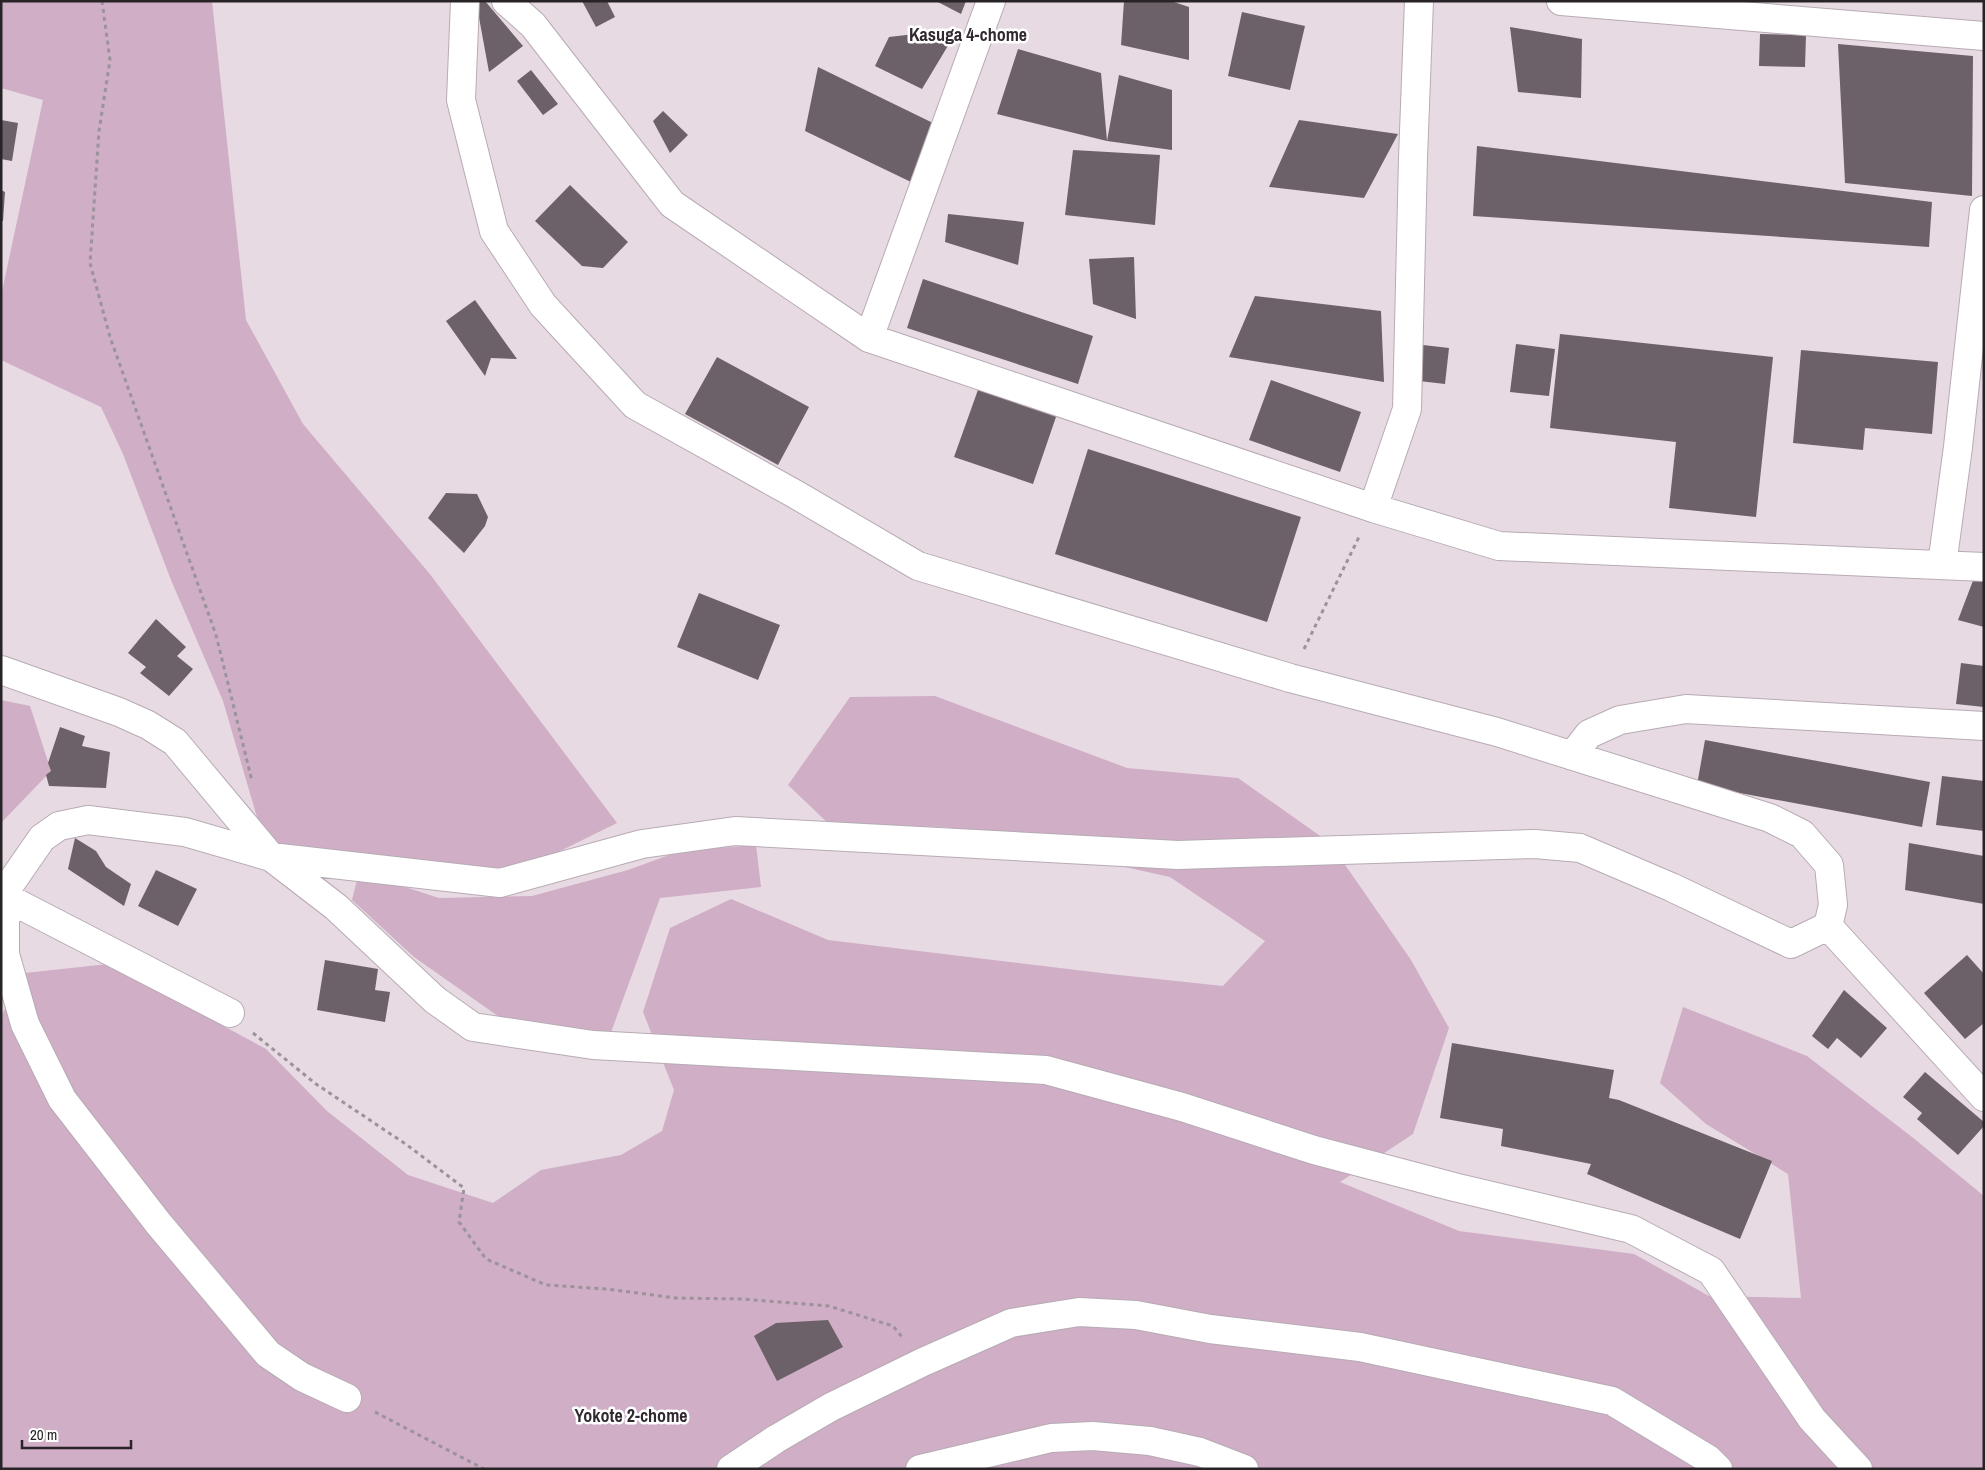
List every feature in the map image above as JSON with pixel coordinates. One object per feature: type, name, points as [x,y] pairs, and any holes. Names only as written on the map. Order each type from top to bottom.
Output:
[{"type":"street","points":[[464,1],[462,100],[494,231],[544,305],[634,405],[795,494],[918,566],[1290,678],[1497,732],[1770,818],[1802,834],[1829,865],[1833,905],[1828,926]]},
{"type":"street","points":[[506,1],[533,25],[672,204],[869,338],[1373,508],[1499,546],[1984,567]]},
{"type":"street","points":[[869,338],[991,1]]},
{"type":"street","points":[[1373,508],[1407,409],[1419,1]]},
{"type":"street","points":[[1561,1],[1984,36]]},
{"type":"street","points":[[1942,565],[1982,245],[1984,210]]},
{"type":"street","points":[[1,670],[119,712],[148,725],[175,742],[271,857],[336,907],[435,1000],[473,1027],[593,1045],[1046,1070],[1182,1107],[1314,1150],[1454,1187],[1630,1229],[1711,1271],[1812,1419],[1858,1469]]},
{"type":"street","points":[[1572,756],[1590,734],[1620,720],[1686,709],[1984,726]]},
{"type":"street","points":[[348,1398],[302,1377],[268,1354],[153,1216],[62,1098],[24,1024],[5,954],[5,897],[8,887],[42,838],[59,826],[88,820],[185,832],[271,857],[500,883],[642,844],[735,831],[1178,855],[1535,844],[1580,848],[1671,887],[1791,944],[1828,926]]},
{"type":"street","points":[[5,897],[230,1014]]},
{"type":"street","points":[[1828,926],[1984,1098]]},
{"type":"street","points":[[732,1469],[831,1407],[923,1362],[1011,1323],[1079,1312],[1136,1315],[1210,1329],[1360,1347],[1612,1401],[1708,1459],[1718,1469]]},
{"type":"street","points":[[920,1469],[1051,1438],[1094,1436],[1150,1440],[1200,1452],[1244,1469]]},
{"type":"path","points":[[102,1],[110,60],[99,131],[90,263],[110,337],[216,635],[254,789]]},
{"type":"path","points":[[1290,678],[1373,508]]},
{"type":"path","points":[[230,1014],[316,1084],[407,1145],[464,1188],[459,1222],[486,1259],[546,1285],[607,1289],[676,1298],[742,1299],[829,1306],[893,1326],[923,1362]]},
{"type":"path","points":[[348,1398],[484,1469]]},
{"type":"shaded area","points":[[1,1],[212,1],[246,320],[303,424],[429,573],[617,823],[544,859],[498,870],[279,850],[259,824],[223,701],[171,580],[123,454],[101,407],[1,360],[1,296],[43,100],[1,88]]},
{"type":"shaded area","points":[[935,696],[1127,768],[1238,778],[1330,843],[1411,960],[1449,1028],[1413,1134],[1340,1182],[1459,1231],[1634,1254],[1709,1296],[1801,1298],[1788,1174],[1706,1124],[1660,1083],[1683,1007],[1807,1056],[1912,1137],[1984,1196],[1984,1469],[1,1469],[1,1016],[25,973],[108,964],[266,1049],[327,1111],[408,1175],[493,1203],[541,1170],[621,1155],[662,1131],[674,1090],[643,1012],[670,928],[731,899],[828,940],[1223,986],[1265,941],[1170,877],[945,827],[830,825],[788,785],[850,697]]},
{"type":"shaded area","points":[[1,700],[30,706],[51,771],[1,823]]},
{"type":"shaded area","points":[[756,845],[761,887],[660,898],[610,1035],[505,1021],[414,957],[352,900],[359,872],[439,898],[532,896],[628,870],[680,851]]},
{"type":"building","points":[[476,1],[485,1],[523,46],[489,72]]},
{"type":"building","points":[[582,1],[607,1],[615,17],[596,27]]},
{"type":"building","points":[[936,1],[966,1],[961,14]]},
{"type":"building","points":[[1124,1],[1171,1],[1189,7],[1189,60],[1121,45]]},
{"type":"building","points":[[1242,12],[1305,26],[1290,90],[1228,76]]},
{"type":"building","points":[[1510,27],[1582,39],[1581,98],[1518,92]]},
{"type":"building","points":[[958,29],[922,89],[875,66],[889,37]]},
{"type":"building","points":[[1760,34],[1806,35],[1805,67],[1759,66]]},
{"type":"building","points":[[1838,44],[1973,56],[1972,196],[1845,183]]},
{"type":"building","points":[[1018,49],[1101,73],[1107,141],[997,114]]},
{"type":"building","points":[[818,67],[933,123],[911,182],[805,131]]},
{"type":"building","points":[[531,70],[558,104],[543,115],[517,81]]},
{"type":"building","points":[[1119,75],[1172,90],[1172,150],[1107,141]]},
{"type":"building","points":[[663,111],[688,135],[670,153],[653,121]]},
{"type":"building","points":[[1,120],[18,123],[12,161],[1,159]]},
{"type":"building","points":[[1299,120],[1398,134],[1364,198],[1269,187]]},
{"type":"building","points":[[1477,146],[1932,202],[1929,247],[1473,216]]},
{"type":"building","points":[[1073,150],[1160,155],[1155,225],[1065,215]]},
{"type":"building","points":[[570,185],[628,242],[603,268],[582,266],[535,221]]},
{"type":"building","points":[[1,190],[5,192],[3,221],[1,221]]},
{"type":"building","points":[[948,214],[1024,222],[1018,265],[945,242]]},
{"type":"building","points":[[1134,257],[1136,319],[1093,304],[1089,259]]},
{"type":"building","points":[[923,279],[1093,336],[1078,384],[907,328]]},
{"type":"building","points":[[1255,296],[1381,311],[1384,382],[1229,357]]},
{"type":"building","points":[[475,300],[517,359],[491,358],[485,376],[446,321]]},
{"type":"building","points":[[1560,334],[1773,357],[1756,517],[1669,508],[1676,442],[1550,428]]},
{"type":"building","points":[[1516,344],[1555,349],[1549,396],[1510,392]]},
{"type":"building","points":[[1423,345],[1449,348],[1445,384],[1419,381]]},
{"type":"building","points":[[1801,350],[1938,362],[1932,434],[1865,428],[1863,450],[1793,443]]},
{"type":"building","points":[[717,357],[809,407],[778,465],[685,414]]},
{"type":"building","points":[[1271,380],[1361,412],[1340,472],[1249,440]]},
{"type":"building","points":[[979,387],[1057,414],[1033,484],[954,457]]},
{"type":"building","points":[[1088,449],[1301,517],[1267,622],[1055,554]]},
{"type":"building","points":[[446,493],[477,494],[488,517],[485,526],[464,553],[428,518]]},
{"type":"building","points":[[1974,578],[1984,580],[1984,627],[1958,620]]},
{"type":"building","points":[[699,593],[780,625],[758,680],[677,647]]},
{"type":"building","points":[[156,619],[186,647],[177,656],[193,669],[169,696],[140,673],[146,667],[128,653]]},
{"type":"building","points":[[1961,663],[1984,666],[1984,707],[1956,704]]},
{"type":"building","points":[[60,727],[85,736],[82,746],[110,752],[106,788],[49,786],[46,775],[51,771],[48,763]]},
{"type":"building","points":[[1705,740],[1930,782],[1922,827],[1697,785]]},
{"type":"building","points":[[1942,776],[1984,781],[1984,831],[1936,825]]},
{"type":"building","points":[[75,838],[96,851],[106,867],[131,884],[124,906],[68,869]]},
{"type":"building","points":[[1909,843],[1984,856],[1984,904],[1905,890]]},
{"type":"building","points":[[156,870],[197,889],[178,926],[138,906]]},
{"type":"building","points":[[1967,955],[1984,974],[1984,1023],[1965,1039],[1924,993]]},
{"type":"building","points":[[325,960],[378,969],[375,990],[390,992],[385,1022],[317,1010]]},
{"type":"building","points":[[1844,990],[1887,1028],[1861,1058],[1837,1038],[1828,1049],[1812,1036]]},
{"type":"building","points":[[1452,1043],[1614,1070],[1609,1098],[1619,1100],[1772,1161],[1740,1239],[1587,1174],[1591,1164],[1501,1146],[1503,1129],[1440,1118]]},
{"type":"building","points":[[1925,1072],[1984,1122],[1984,1126],[1958,1155],[1917,1119],[1922,1113],[1903,1097]]},
{"type":"building","points":[[828,1320],[843,1347],[777,1381],[754,1336],[776,1323]]},
{"type":"district","name":"Kasuga 4-chome","points":[[968,35]]},
{"type":"district","name":"Yokote 2-chome","points":[[631,1416]]}]
